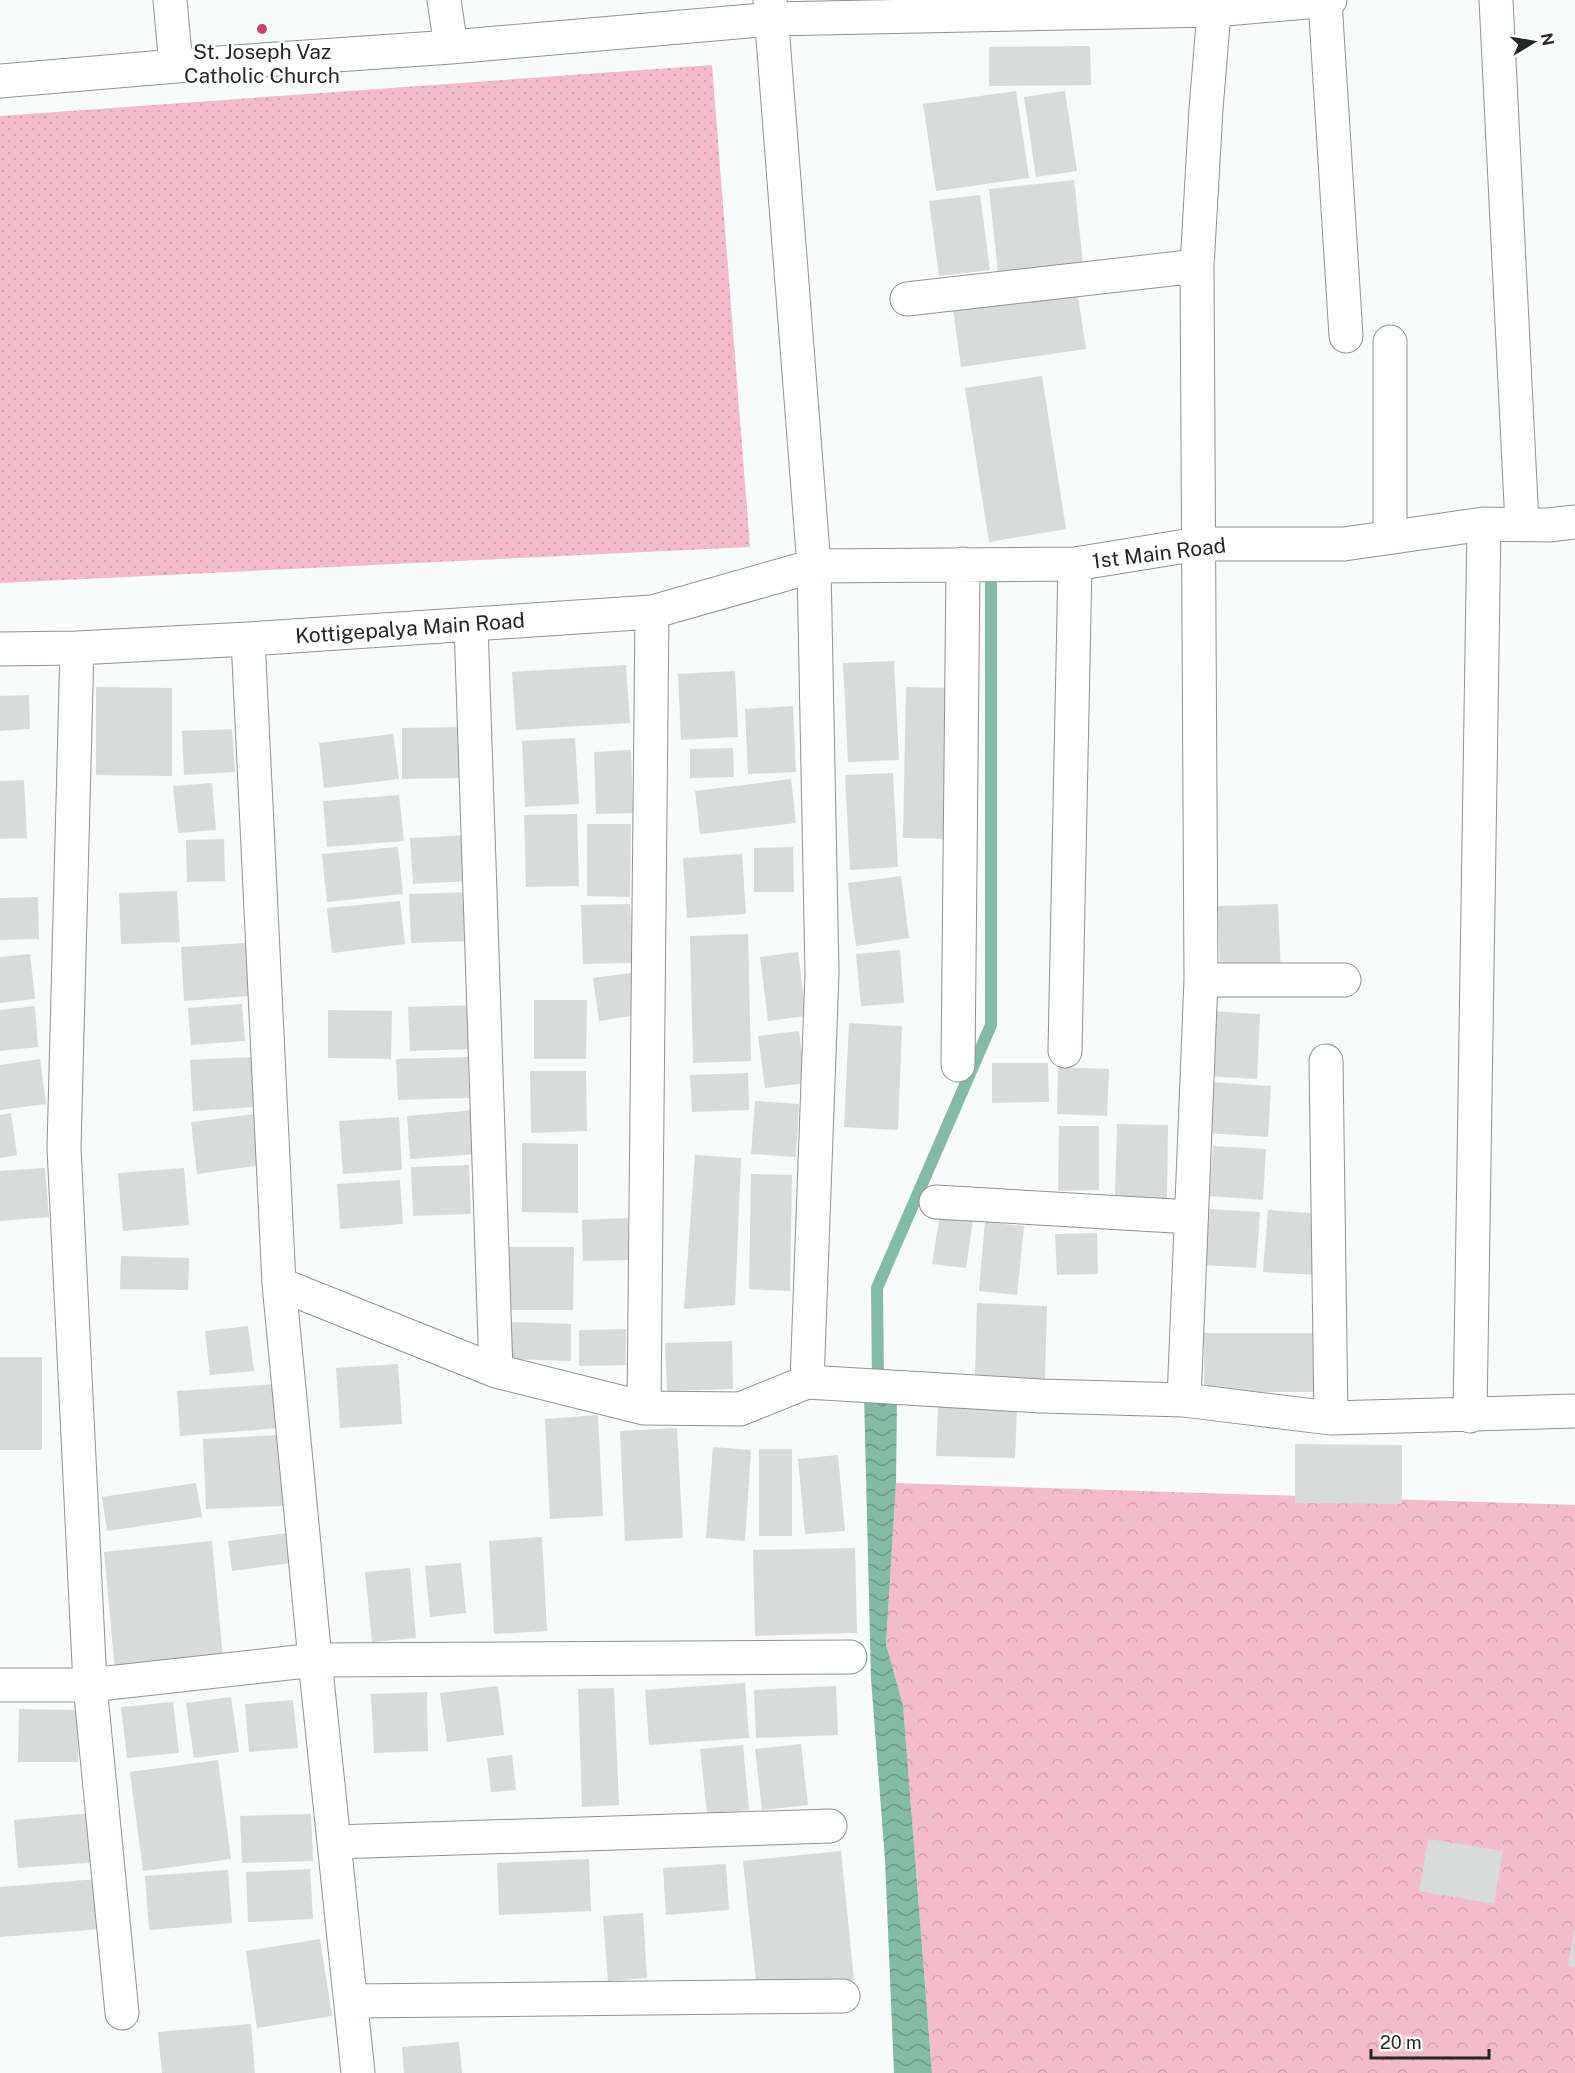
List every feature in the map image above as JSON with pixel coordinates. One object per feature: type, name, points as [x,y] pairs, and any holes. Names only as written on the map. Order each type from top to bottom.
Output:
[{"type":"street","points":[[170,0],[176,66]]},
{"type":"street","points":[[444,0],[451,48]]},
{"type":"street","points":[[0,81],[176,66],[451,48],[771,9],[1215,5],[1330,0]]},
{"type":"street","points":[[1496,0],[1522,524]]},
{"type":"street","points":[[1325,1],[1346,336]]},
{"type":"street","points":[[1184,1400],[1201,980],[1197,266],[1206,109],[1215,5]]},
{"type":"street","points":[[771,9],[814,566],[822,973],[807,1382]]},
{"type":"street","points":[[907,299],[1197,266]]},
{"type":"street","points":[[1390,342],[1390,537]]},
{"type":"street","name":"1st Main Road","points":[[814,566],[1075,564],[1198,544],[1344,544],[1484,524],[1549,525],[1575,522]]},
{"type":"street","points":[[1470,1416],[1484,524]]},
{"type":"street","points":[[958,1065],[963,564]]},
{"type":"street","points":[[1065,1051],[1075,564]]},
{"type":"street","name":"Kottigepalya Main Road","points":[[0,650],[248,639],[652,612],[814,566]]},
{"type":"street","points":[[644,1408],[652,612]]},
{"type":"street","points":[[471,624],[496,1371]]},
{"type":"street","points":[[248,639],[279,1284],[358,2073]]},
{"type":"street","points":[[77,648],[64,1148],[90,1684],[122,2013]]},
{"type":"street","points":[[1201,980],[1344,980]]},
{"type":"street","points":[[1326,1061],[1331,1418]]},
{"type":"street","points":[[936,1202],[1191,1217]]},
{"type":"street","points":[[279,1284],[496,1371],[644,1408],[740,1409],[807,1382],[1041,1396],[1184,1400],[1331,1418],[1575,1412]]},
{"type":"street","points":[[0,1685],[90,1684],[315,1660],[850,1657]]},
{"type":"street","points":[[335,1842],[830,1826]]},
{"type":"street","points":[[351,2001],[843,1996]]},
{"type":"green space","points":[[712,65],[750,547],[0,583],[0,116]]},
{"type":"green space","points":[[896,1483],[1575,1505],[1575,2073],[932,2073],[903,1705],[886,1644]]},
{"type":"water","points":[[864,1395],[897,1400],[896,1483],[886,1644],[903,1705],[932,2073],[894,2073],[885,1860],[871,1679]]},
{"type":"building","points":[[1090,46],[1091,85],[989,86],[989,47]]},
{"type":"building","points":[[1016,91],[1029,178],[936,191],[923,104]]},
{"type":"building","points":[[1065,91],[1077,171],[1036,177],[1024,97]]},
{"type":"building","points":[[1074,180],[1083,264],[998,273],[989,189]]},
{"type":"building","points":[[980,195],[990,270],[939,276],[929,201]]},
{"type":"building","points":[[1077,290],[1086,349],[961,367],[953,309]]},
{"type":"building","points":[[1042,376],[1066,529],[989,542],[965,388]]},
{"type":"building","points":[[894,661],[899,760],[848,762],[843,663]]},
{"type":"building","points":[[626,665],[630,723],[516,730],[512,672]]},
{"type":"building","points":[[735,671],[738,737],[681,740],[678,674]]},
{"type":"building","points":[[96,687],[172,688],[172,776],[96,775]]},
{"type":"building","points":[[906,687],[955,688],[953,839],[903,838]]},
{"type":"building","points":[[29,695],[30,729],[0,731],[0,696]]},
{"type":"building","points":[[793,706],[796,772],[748,774],[745,709]]},
{"type":"building","points":[[463,727],[464,778],[402,779],[402,728]]},
{"type":"building","points":[[232,729],[235,772],[184,775],[182,731]]},
{"type":"building","points":[[393,734],[399,779],[324,788],[319,743]]},
{"type":"building","points":[[575,738],[579,804],[525,807],[522,741]]},
{"type":"building","points":[[733,748],[734,777],[690,778],[690,749]]},
{"type":"building","points":[[631,750],[633,813],[596,814],[594,752]]},
{"type":"building","points":[[893,773],[898,867],[850,870],[845,775]]},
{"type":"building","points":[[791,779],[796,823],[700,834],[695,791]]},
{"type":"building","points":[[24,780],[27,838],[0,839],[0,781]]},
{"type":"building","points":[[212,783],[216,830],[178,833],[173,786]]},
{"type":"building","points":[[399,795],[404,841],[327,847],[323,801]]},
{"type":"building","points":[[577,814],[579,886],[526,887],[524,815]]},
{"type":"building","points":[[587,824],[631,824],[630,897],[587,896]]},
{"type":"building","points":[[470,835],[472,881],[413,884],[410,838]]},
{"type":"building","points":[[224,839],[225,881],[187,882],[186,840]]},
{"type":"building","points":[[398,847],[403,894],[327,902],[322,854]]},
{"type":"building","points":[[793,847],[794,892],[754,892],[754,848]]},
{"type":"building","points":[[742,854],[746,914],[687,918],[683,858]]},
{"type":"building","points":[[901,876],[909,938],[856,946],[848,883]]},
{"type":"building","points":[[177,891],[180,942],[121,944],[119,893]]},
{"type":"building","points":[[470,892],[471,941],[411,943],[409,894]]},
{"type":"building","points":[[38,897],[39,939],[0,940],[0,898]]},
{"type":"building","points":[[400,901],[405,944],[332,953],[327,908]]},
{"type":"building","points":[[630,904],[633,963],[583,964],[581,905]]},
{"type":"building","points":[[1278,904],[1281,974],[1220,976],[1218,906]]},
{"type":"building","points":[[748,934],[751,1061],[693,1063],[690,936]]},
{"type":"building","points":[[246,943],[249,996],[184,1001],[181,947]]},
{"type":"building","points":[[900,950],[904,1003],[861,1006],[856,954]]},
{"type":"building","points":[[798,952],[806,1016],[768,1021],[760,957]]},
{"type":"building","points":[[30,954],[35,999],[0,1003],[0,957]]},
{"type":"building","points":[[638,972],[644,1014],[599,1021],[593,978]]},
{"type":"building","points":[[534,1000],[587,1000],[586,1059],[534,1059]]},
{"type":"building","points":[[242,1004],[245,1041],[191,1045],[188,1008]]},
{"type":"building","points":[[477,1005],[478,1049],[410,1051],[408,1007]]},
{"type":"building","points":[[35,1006],[38,1047],[0,1051],[0,1010]]},
{"type":"building","points":[[328,1010],[392,1011],[391,1059],[328,1058]]},
{"type":"building","points":[[1209,1011],[1260,1014],[1257,1079],[1206,1076]]},
{"type":"building","points":[[849,1023],[902,1026],[898,1130],[844,1127]]},
{"type":"building","points":[[799,1031],[806,1083],[765,1088],[758,1036]]},
{"type":"building","points":[[252,1057],[255,1107],[193,1111],[190,1060]]},
{"type":"building","points":[[468,1057],[469,1098],[398,1100],[396,1059]]},
{"type":"building","points":[[40,1059],[46,1104],[0,1110],[0,1065]]},
{"type":"building","points":[[992,1063],[1048,1063],[1049,1102],[992,1103]]},
{"type":"building","points":[[1058,1067],[1109,1069],[1107,1116],[1057,1114]]},
{"type":"building","points":[[530,1071],[586,1071],[587,1131],[531,1133]]},
{"type":"building","points":[[748,1073],[749,1110],[692,1112],[690,1075]]},
{"type":"building","points":[[1209,1082],[1271,1086],[1268,1137],[1205,1133]]},
{"type":"building","points":[[755,1101],[799,1104],[796,1157],[751,1154]]},
{"type":"building","points":[[475,1110],[479,1154],[410,1159],[407,1116]]},
{"type":"building","points":[[11,1113],[17,1155],[0,1158],[0,1115]]},
{"type":"building","points":[[255,1114],[261,1165],[197,1174],[191,1122]]},
{"type":"building","points":[[399,1117],[402,1170],[343,1174],[339,1121]]},
{"type":"building","points":[[1117,1124],[1168,1125],[1167,1198],[1115,1197]]},
{"type":"building","points":[[1059,1126],[1099,1126],[1099,1190],[1058,1191]]},
{"type":"building","points":[[522,1143],[578,1144],[578,1213],[522,1212]]},
{"type":"building","points":[[1213,1146],[1266,1149],[1263,1200],[1209,1196]]},
{"type":"building","points":[[695,1155],[741,1158],[735,1305],[684,1309]]},
{"type":"building","points":[[469,1165],[471,1214],[413,1216],[411,1167]]},
{"type":"building","points":[[45,1168],[49,1217],[0,1221],[0,1171]]},
{"type":"building","points":[[184,1168],[189,1225],[123,1231],[118,1173]]},
{"type":"building","points":[[751,1174],[792,1175],[790,1291],[749,1289]]},
{"type":"building","points":[[400,1180],[403,1224],[340,1229],[337,1184]]},
{"type":"building","points":[[1208,1209],[1260,1212],[1256,1268],[1204,1265]]},
{"type":"building","points":[[1268,1210],[1323,1214],[1318,1275],[1263,1272]]},
{"type":"building","points":[[940,1214],[973,1219],[966,1268],[932,1264]]},
{"type":"building","points":[[628,1218],[629,1260],[583,1261],[582,1220]]},
{"type":"building","points":[[985,1222],[1024,1226],[1017,1295],[979,1291]]},
{"type":"building","points":[[1097,1233],[1098,1274],[1057,1275],[1055,1234]]},
{"type":"building","points":[[509,1247],[574,1247],[573,1310],[509,1310]]},
{"type":"building","points":[[121,1256],[189,1258],[188,1290],[120,1289]]},
{"type":"building","points":[[977,1303],[1047,1306],[1045,1379],[975,1376]]},
{"type":"building","points":[[509,1322],[571,1324],[571,1361],[508,1359]]},
{"type":"building","points":[[248,1326],[254,1371],[210,1375],[205,1331]]},
{"type":"building","points":[[626,1329],[626,1365],[579,1366],[579,1330]]},
{"type":"building","points":[[1204,1333],[1316,1333],[1316,1392],[1204,1392]]},
{"type":"building","points":[[732,1341],[733,1389],[667,1391],[665,1343]]},
{"type":"building","points":[[0,1357],[42,1357],[42,1450],[0,1450]]},
{"type":"building","points":[[398,1364],[402,1424],[340,1428],[336,1368]]},
{"type":"building","points":[[276,1384],[280,1428],[180,1436],[177,1391]]},
{"type":"building","points":[[938,1406],[1017,1408],[1015,1458],[936,1456]]},
{"type":"building","points":[[598,1415],[603,1516],[550,1519],[545,1419]]},
{"type":"building","points":[[677,1428],[683,1538],[625,1541],[620,1431]]},
{"type":"building","points":[[280,1435],[283,1506],[206,1509],[203,1439]]},
{"type":"building","points":[[1295,1444],[1402,1445],[1402,1504],[1295,1503]]},
{"type":"building","points":[[713,1447],[751,1450],[745,1541],[706,1538]]},
{"type":"building","points":[[759,1449],[792,1449],[792,1536],[759,1536]]},
{"type":"building","points":[[838,1455],[845,1531],[805,1534],[798,1459]]},
{"type":"building","points":[[196,1483],[202,1517],[107,1531],[102,1497]]},
{"type":"building","points":[[287,1533],[291,1563],[232,1571],[228,1541]]},
{"type":"building","points":[[542,1537],[547,1631],[494,1634],[489,1541]]},
{"type":"building","points":[[212,1541],[223,1659],[115,1670],[104,1552]]},
{"type":"building","points":[[855,1548],[857,1633],[755,1636],[753,1550]]},
{"type":"building","points":[[461,1563],[466,1613],[430,1617],[425,1566]]},
{"type":"building","points":[[410,1568],[416,1638],[372,1642],[365,1572]]},
{"type":"building","points":[[745,1683],[749,1738],[649,1745],[645,1690]]},
{"type":"building","points":[[498,1686],[504,1735],[447,1742],[440,1693]]},
{"type":"building","points":[[836,1686],[838,1735],[756,1738],[754,1690]]},
{"type":"building","points":[[614,1688],[619,1805],[582,1807],[578,1689]]},
{"type":"building","points":[[427,1692],[428,1751],[374,1753],[371,1694]]},
{"type":"building","points":[[231,1697],[239,1752],[194,1758],[186,1703]]},
{"type":"building","points":[[293,1700],[298,1748],[249,1752],[245,1704]]},
{"type":"building","points":[[173,1702],[179,1753],[127,1758],[121,1707]]},
{"type":"building","points":[[19,1709],[79,1710],[78,1762],[18,1762]]},
{"type":"building","points":[[801,1744],[808,1805],[762,1810],[755,1749]]},
{"type":"building","points":[[743,1745],[749,1810],[707,1813],[700,1749]]},
{"type":"building","points":[[512,1755],[516,1790],[491,1792],[487,1758]]},
{"type":"building","points":[[218,1760],[231,1859],[143,1871],[130,1772]]},
{"type":"building","points":[[93,1813],[98,1862],[18,1868],[14,1820]]},
{"type":"building","points":[[311,1814],[313,1861],[242,1863],[240,1816]]},
{"type":"building","points":[[1428,1839],[1503,1851],[1494,1904],[1419,1891]]},
{"type":"building","points":[[841,1851],[854,1980],[757,1990],[743,1861]]},
{"type":"building","points":[[589,1859],[591,1911],[499,1915],[497,1863]]},
{"type":"building","points":[[726,1864],[729,1910],[666,1915],[663,1868]]},
{"type":"building","points":[[310,1869],[313,1919],[248,1922],[246,1872]]},
{"type":"building","points":[[228,1870],[232,1923],[149,1930],[145,1876]]},
{"type":"building","points":[[97,1879],[101,1929],[0,1937],[0,1887]]},
{"type":"building","points":[[643,1913],[647,1978],[608,1981],[603,1916]]},
{"type":"building","points":[[1575,1930],[1575,1967],[1568,1966]]},
{"type":"building","points":[[320,1939],[332,2016],[257,2028],[246,1951]]},
{"type":"building","points":[[251,2024],[255,2073],[162,2073],[158,2032]]},
{"type":"building","points":[[459,2042],[462,2073],[404,2073],[402,2047]]},
{"type":"waterway","points":[[878,1385],[877,1288],[991,1025],[991,582]]},
{"type":"place","name":"St. Joseph Vaz Catholic Church","points":[[262,29]]}]
